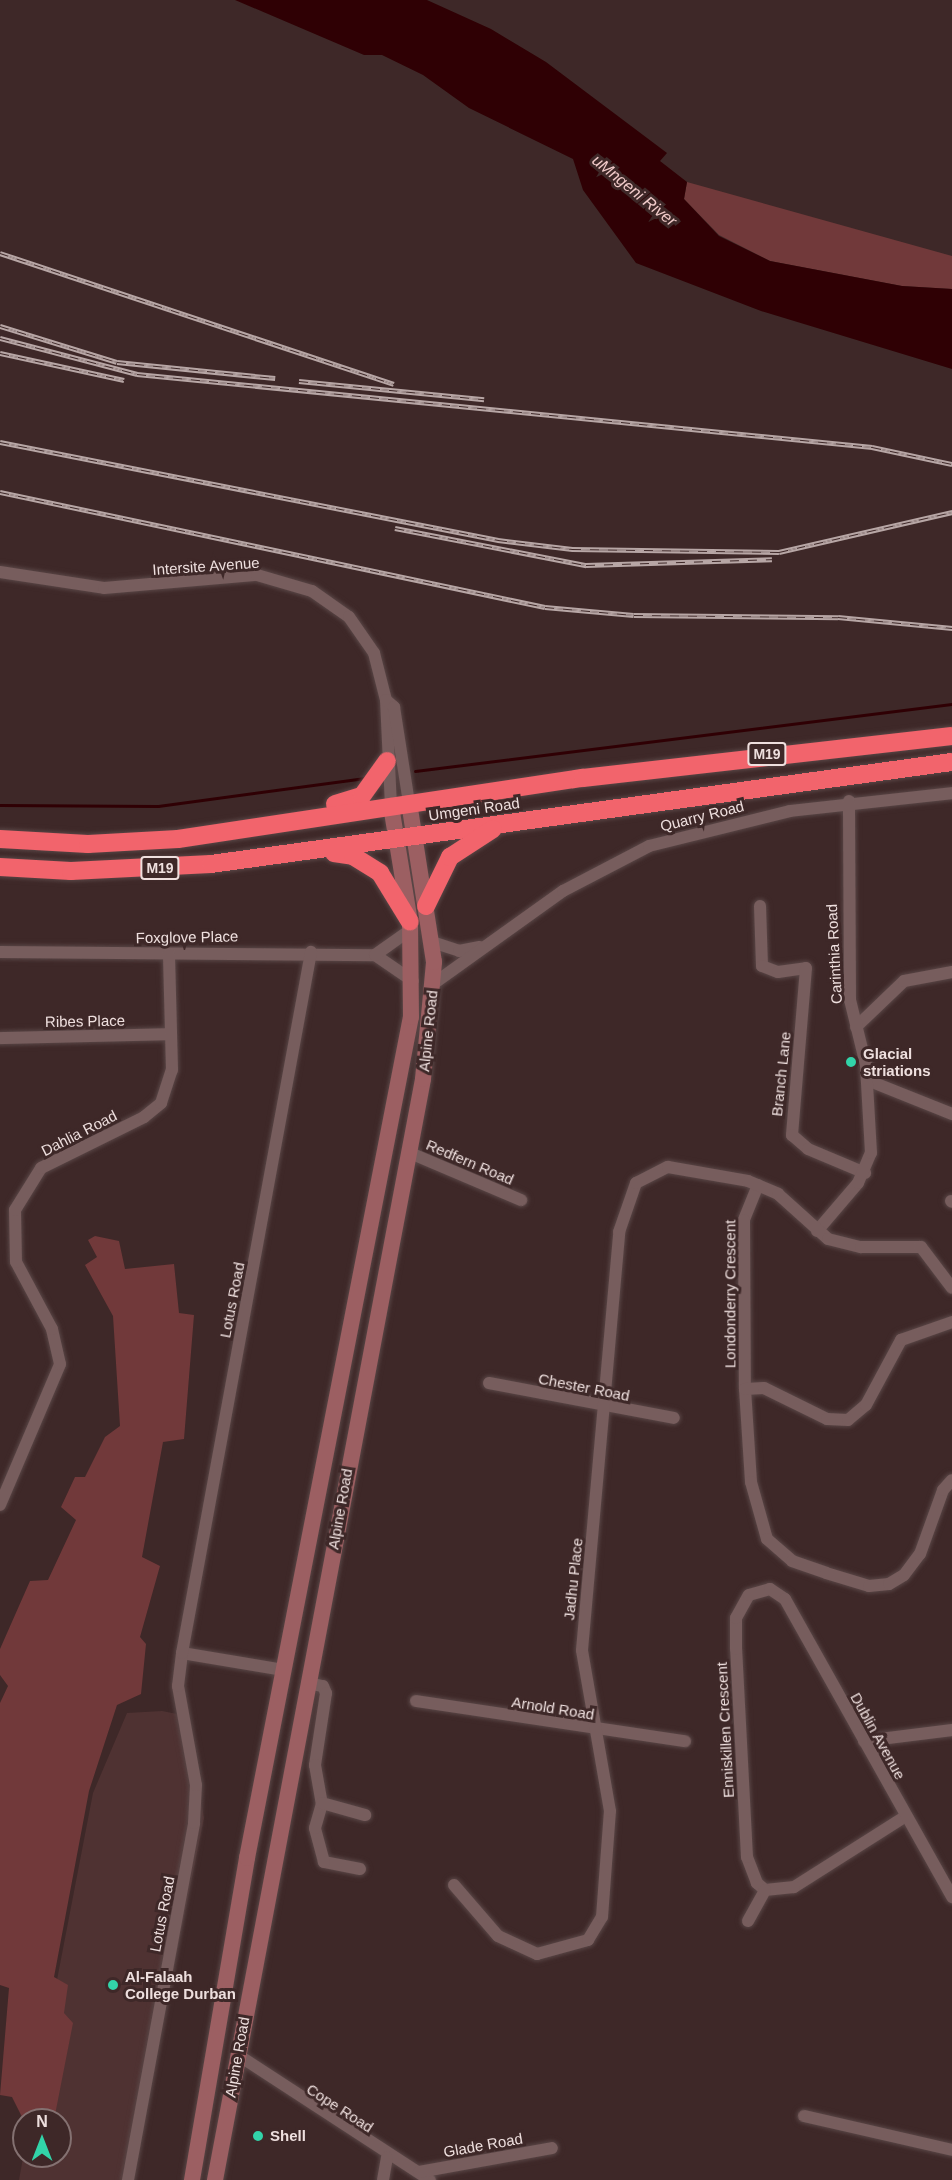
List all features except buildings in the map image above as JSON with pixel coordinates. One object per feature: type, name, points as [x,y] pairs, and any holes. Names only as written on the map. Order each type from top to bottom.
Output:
[{"type":"highway","name":"Umgeni Road","points":[[0,839],[88,844],[178,839],[400,805],[814,748],[952,736]]},
{"type":"highway","points":[[178,839],[353,800],[369,790],[387,761]]},
{"type":"highway","name":"Umgeni Road","points":[[0,867],[138,870],[319,850],[506,822],[952,762]]},
{"type":"highway","points":[[426,906],[450,857],[506,822]]},
{"type":"highway","points":[[319,850],[353,856],[380,873],[410,926]]},
{"type":"main road","name":"Alpine Road","points":[[214,2180],[291,1768],[315,1685],[356,1417],[423,1079],[433,984],[432,942],[415,836],[400,805]]},
{"type":"main road","name":"Alpine Road","points":[[193,2180],[257,1809],[404,1056],[413,981],[410,926],[397,839],[400,805]]},
{"type":"main road","points":[[329,1445],[343,1417],[356,1417]]},
{"type":"main road","points":[[257,1809],[277,1807],[291,1768]]},
{"type":"main road","points":[[193,2180],[212,2124],[228,2111]]},
{"type":"street","name":"Intersite Avenue","points":[[0,572],[104,588],[242,575],[294,583],[339,609],[360,629],[374,653],[386,700],[387,761],[400,805]]},
{"type":"street","name":"Intersite Avenue","points":[[386,700],[394,707],[400,805]]},
{"type":"street","name":"Quarry Road","points":[[433,984],[486,944],[574,884],[648,846],[704,829],[849,801],[952,794]]},
{"type":"street","name":"Carinthia Road","points":[[817,1231],[865,1173],[871,1140],[867,1080],[849,982],[849,801]]},
{"type":"street","name":"Branch Lane","points":[[760,906],[762,966],[778,972],[806,968],[792,1135],[808,1149],[865,1173]]},
{"type":"street","points":[[410,926],[375,955],[413,981]]},
{"type":"street","name":"Quarry Road","points":[[432,942],[467,952],[486,944]]},
{"type":"street","name":"Foxglove Place","points":[[0,952],[169,954],[311,952],[375,955]]},
{"type":"street","name":"Lotus Road","points":[[129,2180],[194,1823],[196,1785],[179,1695],[182,1653],[311,952]]},
{"type":"street","name":"Dahlia Road","points":[[0,1505],[60,1364],[52,1329],[16,1262],[12,1237],[17,1203],[33,1177],[54,1160],[144,1117],[160,1103],[171,1078],[169,954]]},
{"type":"street","points":[[856,1027],[904,981],[952,972]]},
{"type":"street","name":"Ribes Place","points":[[0,1038],[171,1034]]},
{"type":"street","points":[[867,1080],[952,1114]]},
{"type":"street","name":"Redfern Road","points":[[408,1152],[521,1200]]},
{"type":"street","name":"Jadhu Place","points":[[453,1885],[498,1936],[530,1952],[563,1950],[594,1935],[604,1906],[611,1834],[582,1650],[606,1407],[619,1232],[629,1193],[647,1174],[668,1167],[758,1185]]},
{"type":"street","points":[[758,1185],[786,1200],[817,1231],[843,1245],[915,1245],[952,1288]]},
{"type":"street","name":"Londonderry Crescent","points":[[758,1185],[744,1220],[745,1389],[756,1512],[767,1539],[792,1561],[869,1586],[897,1581],[928,1540],[943,1490],[952,1480]]},
{"type":"street","name":"Londonderry Crescent","points":[[745,1389],[764,1388],[827,1419],[848,1420],[866,1405],[901,1340],[952,1322]]},
{"type":"street","name":"Chester Road","points":[[489,1383],[606,1407],[674,1418]]},
{"type":"street","name":"Dublin Avenue","points":[[776,1590],[952,1898]]},
{"type":"street","name":"Enniskillen Crescent","points":[[765,1890],[747,1857],[735,1627],[749,1594],[776,1590]]},
{"type":"street","points":[[182,1653],[284,1670]]},
{"type":"street","points":[[315,1685],[327,1700],[315,1764],[322,1803],[315,1828],[322,1858],[360,1869]]},
{"type":"street","name":"Arnold Road","points":[[416,1701],[593,1730],[685,1741]]},
{"type":"street","points":[[864,1741],[952,1730]]},
{"type":"street","points":[[322,1803],[365,1815]]},
{"type":"street","points":[[748,1921],[765,1890],[803,1882],[906,1816]]},
{"type":"street","name":"Cope Road","points":[[238,2055],[387,2157],[419,2172],[430,2180]]},
{"type":"street","points":[[804,2116],[952,2150]]},
{"type":"street","name":"Glade Road","points":[[419,2172],[552,2148]]},
{"type":"street","points":[[384,2180],[387,2157]]},
{"type":"shaded area","points":[[687,182],[952,256],[952,289],[902,286],[770,261],[719,235],[684,199]]},
{"type":"shaded area","points":[[95,1236],[119,1241],[125,1269],[174,1264],[179,1313],[194,1315],[184,1439],[163,1442],[142,1557],[160,1566],[140,1637],[146,1644],[141,1694],[117,1705],[89,1791],[54,1977],[68,1985],[64,2013],[73,2023],[56,2108],[18,2108],[12,2097],[0,2095],[9,1988],[0,1985],[0,1703],[8,1686],[0,1675],[0,1649],[30,1581],[48,1580],[76,1520],[61,1507],[75,1477],[85,1477],[105,1437],[120,1426],[113,1316],[85,1265],[97,1257],[88,1240]]},
{"type":"shaded area","name":"Al-Falaah College Durban","points":[[162,1711],[187,1716],[204,1818],[131,2180],[19,2180],[21,2168],[72,2168],[72,2108],[32,2108],[93,1793],[127,1713]]},
{"type":"water","name":"uMngeni River","points":[[235,0],[427,0],[491,29],[546,62],[667,153],[660,161],[687,182],[684,199],[719,236],[770,261],[902,286],[952,289],[952,369],[761,311],[636,263],[583,190],[573,159],[469,108],[423,75],[382,55],[364,55]]},
{"type":"waterway","points":[[415,771],[952,704]]},
{"type":"waterway","points":[[0,805],[158,806],[365,778]]},
{"type":"railway","points":[[0,253],[394,384]]},
{"type":"railway","points":[[0,326],[117,362],[275,378]]},
{"type":"railway","points":[[0,338],[137,374],[872,447],[952,464]]},
{"type":"railway","points":[[0,353],[124,380]]},
{"type":"railway","points":[[299,381],[484,399]]},
{"type":"railway","points":[[0,442],[498,540],[572,549],[779,552],[952,512]]},
{"type":"railway","points":[[0,492],[545,607],[634,615],[838,617],[952,628]]},
{"type":"railway","points":[[395,528],[586,565],[772,559]]},
{"type":"place","name":"Glacial striations","points":[[851,1062]]},
{"type":"place","name":"Al-Falaah College Durban","points":[[113,1985]]},
{"type":"place","name":"Shell","points":[[258,2136]]}]
